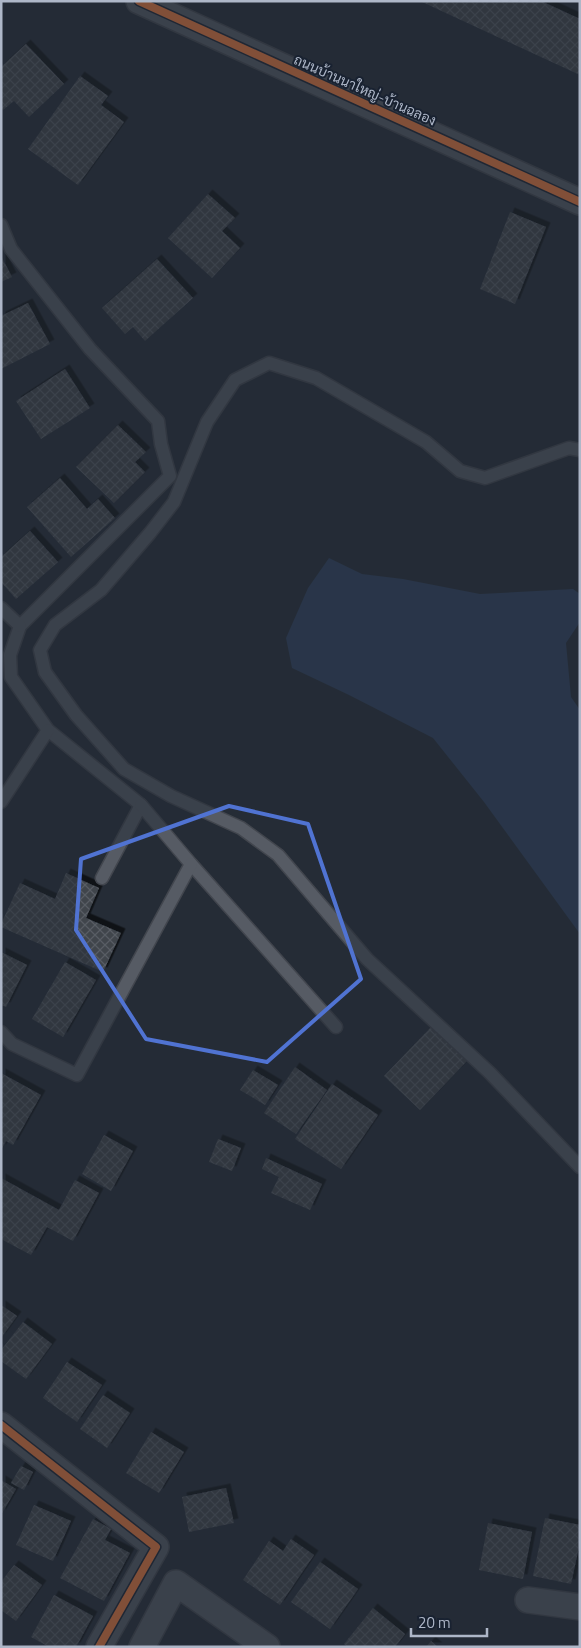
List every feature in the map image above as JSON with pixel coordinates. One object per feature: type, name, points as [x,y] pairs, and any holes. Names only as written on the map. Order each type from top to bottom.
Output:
[{"type":"street","name":"ถนนบ้านนาใหญ่-บ้านฉลอง","points":[[139,1],[165,7],[580,202]]},
{"type":"street","points":[[1,1425],[156,1547],[99,1647]]},
{"type":"street","points":[[142,1647],[176,1583],[267,1647]]},
{"type":"street","points":[[528,1600],[580,1607]]},
{"type":"lane","points":[[1,225],[11,249],[90,349],[158,421],[161,444],[170,476],[20,626],[10,655],[11,677],[48,730],[141,805],[336,1027]]},
{"type":"lane","points":[[580,450],[570,448],[485,478],[460,471],[426,442],[316,378],[269,363],[235,380],[207,422],[174,502],[101,590],[55,626],[40,650],[45,672],[76,714],[124,769],[171,796],[241,828],[278,855],[367,959],[490,1073],[580,1167]]},
{"type":"lane","points":[[1,608],[20,626]]},
{"type":"lane","points":[[1,802],[48,730]]},
{"type":"lane","points":[[102,878],[141,805]]},
{"type":"lane","points":[[1,1032],[12,1044],[77,1075],[191,864]]},
{"type":"highlighted area","points":[[229,806],[308,824],[361,979],[267,1062],[146,1039],[76,930],[81,859]]},
{"type":"water","points":[[329,558],[362,574],[403,579],[480,594],[573,589],[580,594],[580,622],[566,643],[571,697],[580,710],[580,934],[484,802],[433,738],[292,668],[286,638],[308,588]]},
{"type":"building","points":[[420,1],[541,1],[580,19],[580,75]]},
{"type":"building","points":[[26,44],[64,84],[29,117],[14,101],[3,110],[1,108],[1,67]]},
{"type":"building","points":[[80,76],[108,96],[101,105],[124,122],[78,185],[28,149]]},
{"type":"building","points":[[208,194],[235,218],[222,231],[240,248],[212,278],[168,238]]},
{"type":"building","points":[[510,212],[546,227],[515,304],[480,289]]},
{"type":"building","points":[[1,256],[12,277],[1,282]]},
{"type":"building","points":[[157,259],[193,298],[145,341],[133,327],[125,334],[102,308]]},
{"type":"building","points":[[28,303],[50,344],[1,369],[1,316]]},
{"type":"building","points":[[65,369],[90,408],[41,439],[16,401]]},
{"type":"building","points":[[118,425],[146,452],[135,462],[145,472],[114,503],[76,467]]},
{"type":"building","points":[[60,478],[87,509],[98,499],[115,518],[71,557],[27,507]]},
{"type":"building","points":[[30,531],[58,562],[16,599],[1,582],[1,557]]},
{"type":"building","points":[[66,873],[99,888],[86,918],[121,933],[103,972],[1,927],[20,883],[55,899]]},
{"type":"building","points":[[1,952],[27,965],[6,1007],[1,1005]]},
{"type":"building","points":[[65,962],[96,980],[63,1037],[32,1019]]},
{"type":"building","points":[[431,1027],[467,1061],[420,1110],[384,1076]]},
{"type":"building","points":[[295,1067],[327,1090],[296,1134],[264,1113]]},
{"type":"building","points":[[253,1070],[278,1085],[265,1105],[240,1090]]},
{"type":"building","points":[[1,1073],[41,1095],[13,1145],[6,1141],[1,1150]]},
{"type":"building","points":[[332,1084],[378,1115],[341,1169],[295,1139]]},
{"type":"building","points":[[104,1135],[133,1151],[111,1191],[82,1174]]},
{"type":"building","points":[[218,1139],[241,1148],[232,1171],[209,1162]]},
{"type":"building","points":[[266,1158],[322,1184],[310,1210],[271,1193],[279,1177],[262,1169]]},
{"type":"building","points":[[1,1178],[59,1210],[75,1180],[99,1193],[73,1241],[47,1227],[31,1255],[1,1239]]},
{"type":"building","points":[[1,1305],[17,1316],[1,1338]]},
{"type":"building","points":[[23,1322],[52,1344],[26,1379],[1,1361],[1,1350]]},
{"type":"building","points":[[67,1362],[102,1385],[77,1422],[43,1398]]},
{"type":"building","points":[[103,1395],[130,1413],[107,1448],[80,1429]]},
{"type":"building","points":[[151,1432],[184,1452],[159,1493],[126,1473]]},
{"type":"building","points":[[21,1466],[33,1472],[24,1490],[11,1483]]},
{"type":"building","points":[[1,1480],[16,1489],[1,1515]]},
{"type":"building","points":[[226,1488],[234,1523],[189,1532],[182,1497]]},
{"type":"building","points":[[34,1505],[71,1521],[53,1561],[16,1545]]},
{"type":"building","points":[[545,1518],[580,1525],[580,1542],[571,1584],[533,1576]]},
{"type":"building","points":[[93,1519],[111,1529],[105,1540],[130,1553],[104,1601],[60,1578]]},
{"type":"building","points":[[488,1523],[532,1532],[523,1579],[479,1570]]},
{"type":"building","points":[[291,1539],[314,1555],[280,1605],[243,1580],[269,1541],[283,1551]]},
{"type":"building","points":[[320,1562],[358,1589],[330,1629],[291,1602]]},
{"type":"building","points":[[14,1565],[42,1585],[16,1621],[1,1610],[1,1582]]},
{"type":"building","points":[[54,1595],[93,1616],[76,1647],[49,1647],[31,1637]]},
{"type":"building","points":[[373,1608],[405,1634],[395,1647],[348,1647],[344,1644]]},
{"type":"building","points":[[431,1641],[438,1647],[426,1647]]},
{"type":"cycle path","points":[[139,1],[580,202]]},
{"type":"cycle path","points":[[1,1425],[156,1547],[99,1647]]}]
